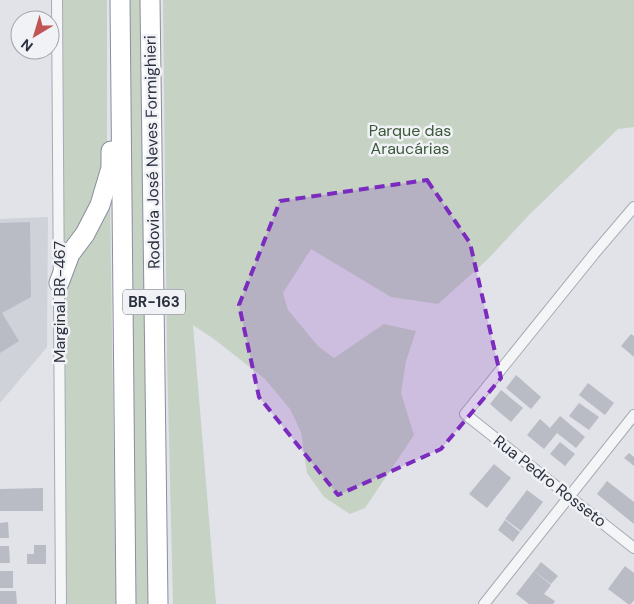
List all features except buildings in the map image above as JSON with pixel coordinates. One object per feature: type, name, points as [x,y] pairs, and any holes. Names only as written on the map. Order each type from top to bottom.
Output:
[{"type":"highway","points":[[59,283],[70,254],[85,234],[100,205],[111,168],[115,0]]},
{"type":"highway","name":"Rodovia José Neves Formighieri","points":[[120,0],[126,604]]},
{"type":"highway","name":"Rodovia José Neves Formighieri","points":[[150,0],[158,604]]},
{"type":"highway","points":[[156,463],[167,604]]},
{"type":"street","name":"Marginal BR-467","points":[[57,0],[61,604]]},
{"type":"street","name":"Rua Pedro Rosseto","points":[[634,207],[465,414],[634,548]]},
{"type":"street","points":[[484,604],[634,415]]},
{"type":"highlighted area","points":[[427,180],[470,243],[501,378],[441,449],[338,495],[259,397],[239,305],[280,201]]},
{"type":"shaded area","points":[[48,217],[47,347],[0,403],[0,219]]},
{"type":"green space","points":[[63,0],[107,0],[107,168],[98,198],[64,254]]},
{"type":"green space","points":[[126,0],[145,0],[151,604],[133,604]]},
{"type":"green space","name":"Parque das Araucárias","points":[[163,0],[634,0],[634,127],[618,129],[530,214],[486,261],[438,304],[391,297],[311,249],[283,293],[288,310],[318,346],[334,358],[384,324],[416,331],[406,361],[401,393],[414,435],[365,508],[350,514],[324,497],[307,473],[301,432],[290,409],[265,379],[193,325],[216,604],[173,604],[167,357]]},
{"type":"green space","points":[[110,202],[116,604],[66,604],[64,285],[74,261],[97,231]]}]
